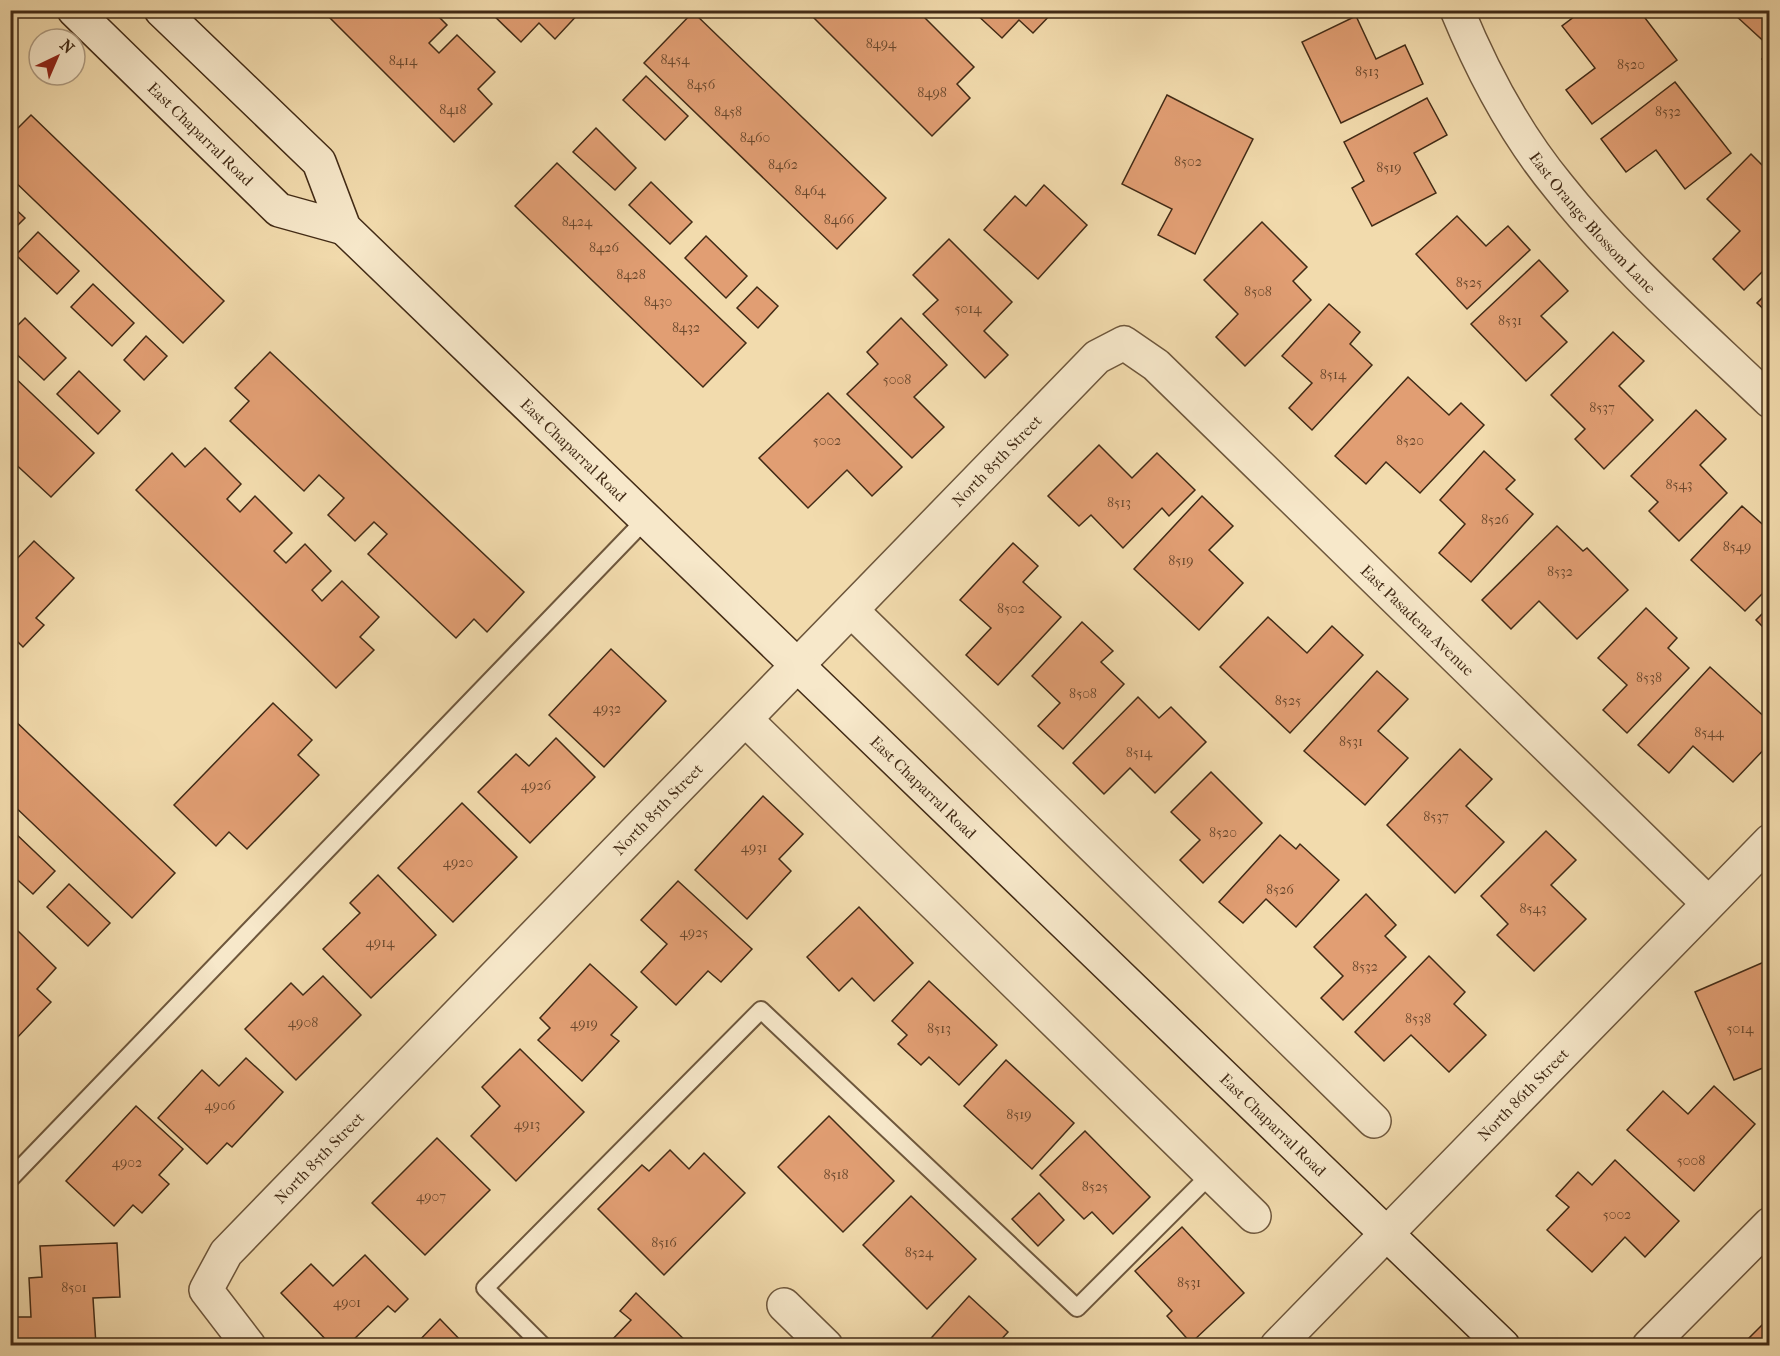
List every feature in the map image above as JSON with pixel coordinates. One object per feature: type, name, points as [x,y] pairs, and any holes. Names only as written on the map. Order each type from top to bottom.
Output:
[{"type":"street","name":"East Chaparral Road","points":[[74,10],[279,210],[344,228]]},
{"type":"street","name":"East Chaparral Road","points":[[161,10],[319,162],[344,228],[1503,1346]]},
{"type":"street","name":"East Orange Blossom Lane","points":[[1457,10],[1478,61],[1514,124],[1558,187],[1605,239],[1770,401]]},
{"type":"street","name":"North 85th Street","points":[[249,1346],[206,1290],[226,1253],[1097,357],[1124,343]]},
{"type":"street","name":"East Pasadena Avenue","points":[[1124,343],[1156,365],[1708,903]]},
{"type":"street","points":[[852,611],[1374,1121]]},
{"type":"street","points":[[746,720],[1254,1216]]},
{"type":"street","name":"North 86th Street","points":[[1277,1346],[1770,841]]},
{"type":"street","points":[[1650,1346],[1770,1224]]},
{"type":"street","points":[[784,1305],[826,1346]]},
{"type":"lane","points":[[10,1179],[647,518]]},
{"type":"lane","points":[[543,1346],[485,1288],[761,1010],[1077,1308],[1211,1174]]},
{"type":"building","points":[[322,10],[397,10],[402,16],[408,10],[432,10],[447,25],[429,43],[439,53],[457,35],[495,72],[478,89],[492,104],[454,142]]},
{"type":"building","points":[[488,10],[582,10],[555,39],[539,23],[521,42]]},
{"type":"building","points":[[806,10],[917,10],[974,67],[957,84],[970,98],[932,136]]},
{"type":"building","points":[[977,10],[1055,10],[1033,33],[1019,20],[1002,38],[975,13]]},
{"type":"building","points":[[1583,10],[1639,10],[1677,60],[1592,124],[1566,90],[1595,68],[1562,26]]},
{"type":"building","points":[[1739,10],[1770,10],[1770,47],[1735,15]]},
{"type":"building","points":[[693,12],[886,198],[837,249],[644,63]]},
{"type":"building","points":[[1356,16],[1376,59],[1405,45],[1423,84],[1341,123],[1302,42]]},
{"type":"building","points":[[1770,52],[1770,66],[1762,59]]},
{"type":"building","points":[[646,76],[688,116],[665,140],[623,100]]},
{"type":"building","points":[[1675,82],[1731,153],[1685,189],[1656,150],[1626,172],[1601,139]]},
{"type":"building","points":[[1167,95],[1253,139],[1195,254],[1158,235],[1172,209],[1122,184]]},
{"type":"building","points":[[1427,98],[1447,135],[1414,153],[1436,193],[1372,226],[1352,188],[1364,181],[1344,142]]},
{"type":"building","points":[[31,115],[224,301],[183,343],[10,177],[10,136]]},
{"type":"building","points":[[596,128],[636,168],[615,190],[573,152]]},
{"type":"building","points":[[1751,154],[1770,173],[1770,264],[1744,290],[1713,259],[1740,231],[1707,199]]},
{"type":"building","points":[[557,163],[746,343],[703,387],[515,206]]},
{"type":"building","points":[[651,182],[692,222],[670,244],[629,205]]},
{"type":"building","points":[[1044,185],[1087,225],[1038,279],[984,230],[1015,196],[1026,206]]},
{"type":"building","points":[[10,204],[25,218],[10,233]]},
{"type":"building","points":[[1457,216],[1486,246],[1508,226],[1530,250],[1467,309],[1416,254]]},
{"type":"building","points":[[1262,222],[1307,267],[1293,281],[1311,300],[1245,366],[1216,337],[1238,314],[1204,280]]},
{"type":"building","points":[[38,232],[79,271],[57,294],[16,255]]},
{"type":"building","points":[[706,236],[747,276],[726,298],[685,258]]},
{"type":"building","points":[[949,239],[1012,302],[984,331],[1008,355],[985,378],[923,314],[938,300],[913,275]]},
{"type":"building","points":[[1539,260],[1568,291],[1541,316],[1567,342],[1526,381],[1471,324]]},
{"type":"building","points":[[93,284],[134,323],[112,346],[71,307]]},
{"type":"building","points":[[757,287],[778,306],[758,328],[737,308]]},
{"type":"building","points":[[1770,290],[1770,315],[1757,303]]},
{"type":"building","points":[[1329,304],[1360,332],[1350,344],[1372,365],[1312,430],[1289,408],[1312,383],[1282,356]]},
{"type":"building","points":[[25,318],[66,358],[44,380],[10,348],[10,333]]},
{"type":"building","points":[[901,318],[947,365],[914,397],[944,427],[912,458],[847,394],[878,364],[867,352]]},
{"type":"building","points":[[1613,332],[1644,361],[1619,386],[1653,420],[1604,469],[1575,439],[1585,429],[1551,395]]},
{"type":"building","points":[[146,336],[167,356],[144,380],[124,360]]},
{"type":"building","points":[[270,352],[524,592],[487,632],[474,619],[456,638],[368,554],[387,534],[374,522],[355,541],[328,515],[344,498],[319,475],[304,491],[230,421],[249,401],[235,388]]},
{"type":"building","points":[[79,371],[120,411],[98,434],[57,394]]},
{"type":"building","points":[[10,373],[94,453],[51,497],[10,459]]},
{"type":"building","points":[[1408,377],[1449,415],[1461,403],[1484,425],[1420,493],[1386,462],[1366,484],[1335,456]]},
{"type":"building","points":[[828,393],[902,467],[872,496],[847,470],[808,508],[759,458]]},
{"type":"building","points":[[1696,410],[1726,439],[1700,465],[1727,493],[1679,541],[1649,511],[1658,502],[1631,476]]},
{"type":"building","points":[[1099,445],[1132,478],[1157,453],[1195,490],[1169,516],[1162,508],[1123,548],[1091,515],[1079,526],[1048,496]]},
{"type":"building","points":[[205,448],[241,484],[227,499],[240,512],[255,496],[292,533],[274,551],[286,563],[305,544],[331,571],[312,590],[322,601],[342,581],[379,617],[360,637],[374,650],[336,688],[136,490],[172,453],[185,467]]},
{"type":"building","points":[[1484,451],[1515,480],[1506,489],[1533,514],[1471,582],[1439,553],[1465,524],[1440,500]]},
{"type":"building","points":[[1202,496],[1233,526],[1209,550],[1243,583],[1199,630],[1134,569]]},
{"type":"building","points":[[1742,506],[1770,531],[1770,586],[1745,611],[1691,560]]},
{"type":"building","points":[[1557,526],[1583,551],[1587,548],[1628,590],[1577,639],[1539,601],[1511,629],[1482,600]]},
{"type":"building","points":[[34,541],[74,578],[36,618],[44,625],[23,647],[15,639],[10,644],[10,566]]},
{"type":"building","points":[[1013,543],[1038,566],[1023,582],[1061,617],[998,685],[966,655],[991,628],[960,600]]},
{"type":"building","points":[[1770,606],[1770,634],[1756,620]]},
{"type":"building","points":[[1646,608],[1677,638],[1668,648],[1689,668],[1627,733],[1603,710],[1627,685],[1598,658]]},
{"type":"building","points":[[1268,617],[1307,653],[1332,626],[1363,655],[1290,733],[1220,667]]},
{"type":"building","points":[[1082,622],[1113,651],[1101,662],[1124,684],[1063,749],[1038,726],[1060,703],[1032,676]]},
{"type":"building","points":[[611,649],[666,701],[604,767],[549,715]]},
{"type":"building","points":[[1710,667],[1770,722],[1770,743],[1733,782],[1693,746],[1669,773],[1638,745]]},
{"type":"building","points":[[1377,671],[1408,699],[1378,731],[1408,758],[1365,805],[1304,751]]},
{"type":"building","points":[[1138,697],[1159,718],[1171,707],[1206,742],[1155,793],[1130,768],[1104,794],[1073,763]]},
{"type":"building","points":[[273,703],[312,740],[298,755],[319,775],[247,849],[229,832],[216,846],[174,805]]},
{"type":"building","points":[[10,716],[175,873],[132,918],[10,802]]},
{"type":"building","points":[[556,738],[595,777],[530,843],[478,792],[516,754],[529,766]]},
{"type":"building","points":[[1460,749],[1492,779],[1466,806],[1504,842],[1455,893],[1387,825]]},
{"type":"building","points":[[1211,772],[1262,823],[1203,883],[1180,860],[1200,840],[1171,812]]},
{"type":"building","points":[[763,796],[803,834],[779,859],[791,871],[747,919],[695,870]]},
{"type":"building","points":[[462,803],[517,857],[453,922],[398,868]]},
{"type":"building","points":[[1546,831],[1576,860],[1551,885],[1586,919],[1534,971],[1497,935],[1508,924],[1481,896]]},
{"type":"building","points":[[14,832],[55,871],[33,894],[10,873],[10,835]]},
{"type":"building","points":[[1280,835],[1296,849],[1300,844],[1339,880],[1296,927],[1266,899],[1243,923],[1219,902]]},
{"type":"building","points":[[378,875],[436,935],[371,998],[323,949],[360,913],[350,903]]},
{"type":"building","points":[[678,881],[752,949],[721,982],[708,971],[676,1005],[641,972],[667,944],[641,920]]},
{"type":"building","points":[[69,884],[110,923],[88,946],[47,907]]},
{"type":"building","points":[[1366,894],[1396,925],[1385,936],[1406,957],[1343,1020],[1321,998],[1343,976],[1314,947]]},
{"type":"building","points":[[859,907],[913,963],[874,1001],[852,978],[839,991],[807,957]]},
{"type":"building","points":[[18,931],[56,968],[37,989],[51,1002],[15,1040],[10,1035],[10,939]]},
{"type":"building","points":[[1429,956],[1465,992],[1454,1004],[1486,1035],[1449,1072],[1411,1035],[1384,1061],[1355,1032]]},
{"type":"building","points":[[1764,962],[1770,973],[1770,1065],[1734,1080],[1695,992]]},
{"type":"building","points":[[590,964],[637,1007],[611,1035],[619,1041],[582,1081],[538,1040],[550,1028],[540,1018]]},
{"type":"building","points":[[323,976],[361,1015],[296,1080],[245,1029],[291,983],[303,995]]},
{"type":"building","points":[[929,981],[997,1045],[959,1085],[929,1057],[921,1065],[898,1044],[907,1035],[892,1021]]},
{"type":"building","points":[[520,1049],[584,1112],[516,1181],[471,1136],[500,1106],[482,1087]]},
{"type":"building","points":[[246,1058],[283,1092],[232,1147],[227,1143],[207,1164],[158,1118],[202,1070],[219,1086]]},
{"type":"building","points":[[1006,1060],[1074,1123],[1032,1169],[964,1106]]},
{"type":"building","points":[[1714,1086],[1755,1124],[1694,1191],[1627,1130],[1663,1091],[1688,1114]]},
{"type":"building","points":[[136,1106],[183,1149],[159,1175],[169,1184],[142,1213],[133,1205],[114,1226],[66,1181]]},
{"type":"building","points":[[829,1116],[894,1181],[843,1232],[778,1167]]},
{"type":"building","points":[[1085,1131],[1150,1197],[1113,1234],[1092,1212],[1084,1219],[1040,1175]]},
{"type":"building","points":[[437,1138],[490,1190],[425,1255],[372,1203]]},
{"type":"building","points":[[670,1150],[689,1169],[704,1153],[745,1193],[664,1275],[598,1209],[642,1165],[649,1171]]},
{"type":"building","points":[[1615,1160],[1679,1221],[1645,1257],[1625,1237],[1592,1272],[1547,1230],[1569,1207],[1556,1196],[1578,1172],[1592,1185]]},
{"type":"building","points":[[1039,1193],[1064,1220],[1038,1246],[1012,1219]]},
{"type":"building","points":[[911,1196],[976,1259],[927,1309],[863,1245]]},
{"type":"building","points":[[1182,1227],[1244,1293],[1191,1343],[1167,1316],[1172,1311],[1135,1271]]},
{"type":"building","points":[[117,1243],[120,1297],[93,1298],[96,1345],[11,1346],[10,1317],[31,1317],[29,1278],[42,1277],[40,1246]]},
{"type":"building","points":[[365,1255],[408,1299],[395,1312],[388,1306],[347,1346],[332,1346],[281,1293],[311,1264],[333,1286]]},
{"type":"building","points":[[636,1293],[691,1346],[614,1346],[610,1342],[631,1320],[620,1311]]},
{"type":"building","points":[[969,1296],[1008,1332],[998,1343],[1001,1346],[924,1346]]},
{"type":"building","points":[[1770,1317],[1770,1346],[1741,1346]]},
{"type":"building","points":[[440,1319],[466,1346],[414,1346]]}]
